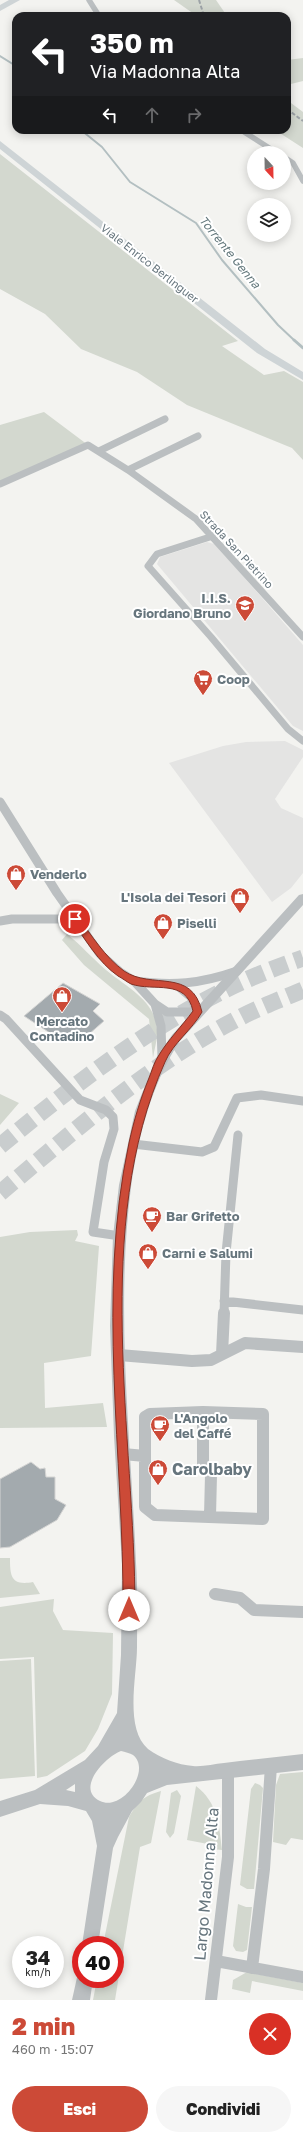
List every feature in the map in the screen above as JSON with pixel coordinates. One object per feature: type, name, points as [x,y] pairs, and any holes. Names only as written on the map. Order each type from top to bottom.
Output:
[{"type":"main road","points":[[0,8],[16,0]]},
{"type":"main road","name":"Viale Enrico Berlinguer","points":[[0,144],[261,351],[303,377]]},
{"type":"street","points":[[89,0],[96,12]]},
{"type":"street","points":[[247,134],[266,146]]},
{"type":"street","points":[[291,162],[303,181]]},
{"type":"street","points":[[99,451],[165,419]]},
{"type":"street","points":[[128,470],[198,436]]},
{"type":"street","name":"Strada San Pietrino","points":[[0,484],[88,445],[128,470],[196,519],[303,637]]},
{"type":"street","points":[[213,536],[156,554],[148,566],[212,637],[288,729],[303,741]]},
{"type":"street","points":[[0,802],[75,919],[100,954],[120,972],[134,981],[155,1004],[167,1012],[198,1012]]},
{"type":"street","points":[[39,1797],[68,1798],[92,1805],[99,1810],[113,1812],[126,1805],[135,1797],[142,1787],[147,1769],[125,1715],[129,1655],[129,1564],[118,1326],[120,1236],[125,1184],[141,1112],[162,1058],[198,1012],[303,898]]},
{"type":"street","points":[[0,921],[12,919],[75,919]]},
{"type":"street","points":[[134,981],[178,986],[197,984],[237,971]]},
{"type":"street","points":[[178,986],[190,994],[196,1003],[198,1012]]},
{"type":"street","points":[[155,1004],[161,1026],[162,1058]]},
{"type":"street","points":[[0,1015],[6,1019],[80,1100],[106,1110],[113,1117],[114,1129],[104,1162],[93,1232],[120,1236]]},
{"type":"street","points":[[133,1144],[202,1152],[214,1147],[237,1098],[243,1095],[269,1096],[303,1102]]},
{"type":"street","points":[[222,1354],[226,1253],[238,1135]]},
{"type":"street","points":[[224,1301],[303,1310]]},
{"type":"street","points":[[119,1355],[192,1361],[211,1360],[245,1343],[303,1347]]},
{"type":"street","points":[[203,1412],[204,1464],[211,1475],[210,1516]]},
{"type":"street","points":[[203,1412],[263,1414],[263,1519],[155,1515],[145,1507],[145,1417],[150,1414],[203,1412]]},
{"type":"street","points":[[123,1454],[145,1456]]},
{"type":"street","points":[[216,1594],[240,1598],[254,1610],[303,1612]]},
{"type":"street","points":[[106,1848],[104,1831],[83,1789],[84,1782],[90,1766],[102,1751],[125,1715]]},
{"type":"street","points":[[102,1751],[121,1742],[139,1750],[164,1766],[194,1773]]},
{"type":"street","points":[[142,1787],[166,1777],[303,1762]]},
{"type":"street","points":[[0,1808],[39,1797],[90,1766]]},
{"type":"street","points":[[252,1968],[264,1869],[270,1766]]},
{"type":"street","name":"Largo Madonna Alta","points":[[211,2000],[226,1879],[231,1805],[228,1771]]},
{"type":"street","points":[[91,1936],[106,1848],[112,1831],[126,1805]]},
{"type":"street","points":[[216,1961],[303,1977]]},
{"type":"street","points":[[81,2000],[83,1988]]},
{"type":"shaded area","points":[[174,0],[216,0],[224,12],[191,12]]},
{"type":"shaded area","points":[[303,58],[303,81],[291,84],[291,60]]},
{"type":"shaded area","points":[[291,103],[303,112],[303,148],[281,134],[291,134]]},
{"type":"shaded area","points":[[0,154],[238,341],[222,346],[264,375],[284,371],[303,382],[303,460],[292,448],[187,405],[137,372],[81,349],[45,314],[0,289]]},
{"type":"shaded area","points":[[44,412],[88,445],[0,484],[0,425]]},
{"type":"shaded area","name":"I.I.S. Giordano Bruno","points":[[207,542],[214,544],[303,645],[303,731],[293,726],[157,564],[160,557]]},
{"type":"shaded area","points":[[285,741],[303,750],[303,757],[275,799],[281,808],[303,818],[303,873],[291,888],[272,902],[169,763],[223,746],[246,742]]},
{"type":"shaded area","points":[[67,934],[106,970],[140,996],[147,1004],[153,1013],[156,1023],[157,1037],[153,1058],[149,1019],[84,965],[62,940]]},
{"type":"shaded area","points":[[0,1094],[19,1103],[0,1125]]},
{"type":"shaded area","points":[[77,1230],[78,1235],[75,1241],[99,1246],[91,1356],[44,1363],[45,1408],[103,1403],[107,1427],[0,1428],[0,1237],[30,1232]]},
{"type":"shaded area","points":[[0,1558],[10,1558],[10,1570],[13,1578],[20,1582],[33,1582],[40,1594],[0,1598]]},
{"type":"shaded area","points":[[54,1599],[53,1611],[63,1630],[113,1633],[112,1694],[98,1729],[85,1751],[47,1776],[37,1778],[34,1657],[0,1659],[0,1607]]},
{"type":"shaded area","points":[[31,1659],[35,1776],[0,1779],[0,1661]]},
{"type":"shaded area","points":[[303,1772],[303,1840],[291,1838],[286,1845],[273,1842],[276,1785],[280,1774]]},
{"type":"shaded area","points":[[255,1783],[263,1788],[254,1889],[247,1889],[240,1885],[251,1789]]},
{"type":"shaded area","points":[[196,1786],[209,1800],[213,1807],[220,1832],[222,1850],[213,1849],[213,1845],[187,1840]]},
{"type":"shaded area","points":[[177,1790],[181,1796],[174,1833],[170,1838],[166,1832],[171,1793]]},
{"type":"shaded area","points":[[161,1791],[151,1843],[140,1847],[124,1945],[124,1936],[105,1936],[129,1817],[135,1807],[145,1797]]},
{"type":"shaded area","points":[[238,1904],[246,1907],[252,1907],[247,1950],[243,1952],[236,1951],[233,1946]]},
{"type":"shaded area","points":[[247,1972],[303,1983],[303,1991],[252,1981],[250,1993],[232,1989],[233,1980]]},
{"type":"shaded area","points":[[95,1988],[117,1988],[115,2000],[93,2000]]},
{"type":"building","name":"Mercato Contadino","points":[[63,983],[100,1004],[93,1011],[104,1021],[88,1035],[59,1039],[24,1016]]},
{"type":"building","points":[[31,1462],[40,1469],[45,1468],[46,1477],[55,1477],[55,1499],[66,1505],[57,1520],[10,1547],[0,1548],[0,1479]]},
{"type":"waterway","name":"Torrente Genna","points":[[0,56],[12,64]]},
{"type":"waterway","name":"Torrente Genna","points":[[86,134],[102,147],[130,182],[196,223],[222,260],[278,325],[295,341]]},
{"type":"waterway","name":"Torrente Genna","points":[[294,340],[303,348]]},
{"type":"tunnel","points":[[0,1146],[79,1083],[133,1044],[161,1026],[229,988],[260,974],[303,958]]},
{"type":"tunnel","points":[[0,1193],[85,1122],[175,1055],[239,1018],[303,990]]},
{"type":"railway","points":[[199,0],[203,12]]},
{"type":"railway","points":[[291,112],[303,121]]},
{"type":"place","name":"I.I.S. Giordano Bruno","points":[[245,622]]},
{"type":"place","name":"Coop","points":[[203,696]]},
{"type":"place","name":"Venderlo","points":[[16,891]]},
{"type":"place","name":"L'Isola dei Tesori","points":[[240,914]]},
{"type":"place","name":"Piselli","points":[[163,940]]},
{"type":"place","name":"Mercato Contadino","points":[[62,1013]]},
{"type":"place","name":"Bar Grifetto","points":[[152,1233]]},
{"type":"place","name":"Carni e Salumi","points":[[148,1270]]},
{"type":"place","name":"L'Angolo del Caffé","points":[[160,1442]]},
{"type":"place","name":"Carolbaby","points":[[158,1486]]},
{"type":"route","points":[[75,919],[100,954],[120,972],[134,981],[178,986],[190,994],[196,1003],[198,1012],[176,1038],[162,1058],[141,1112],[125,1184],[120,1236],[118,1326],[120,1415],[129,1564],[129,1610]]}]
